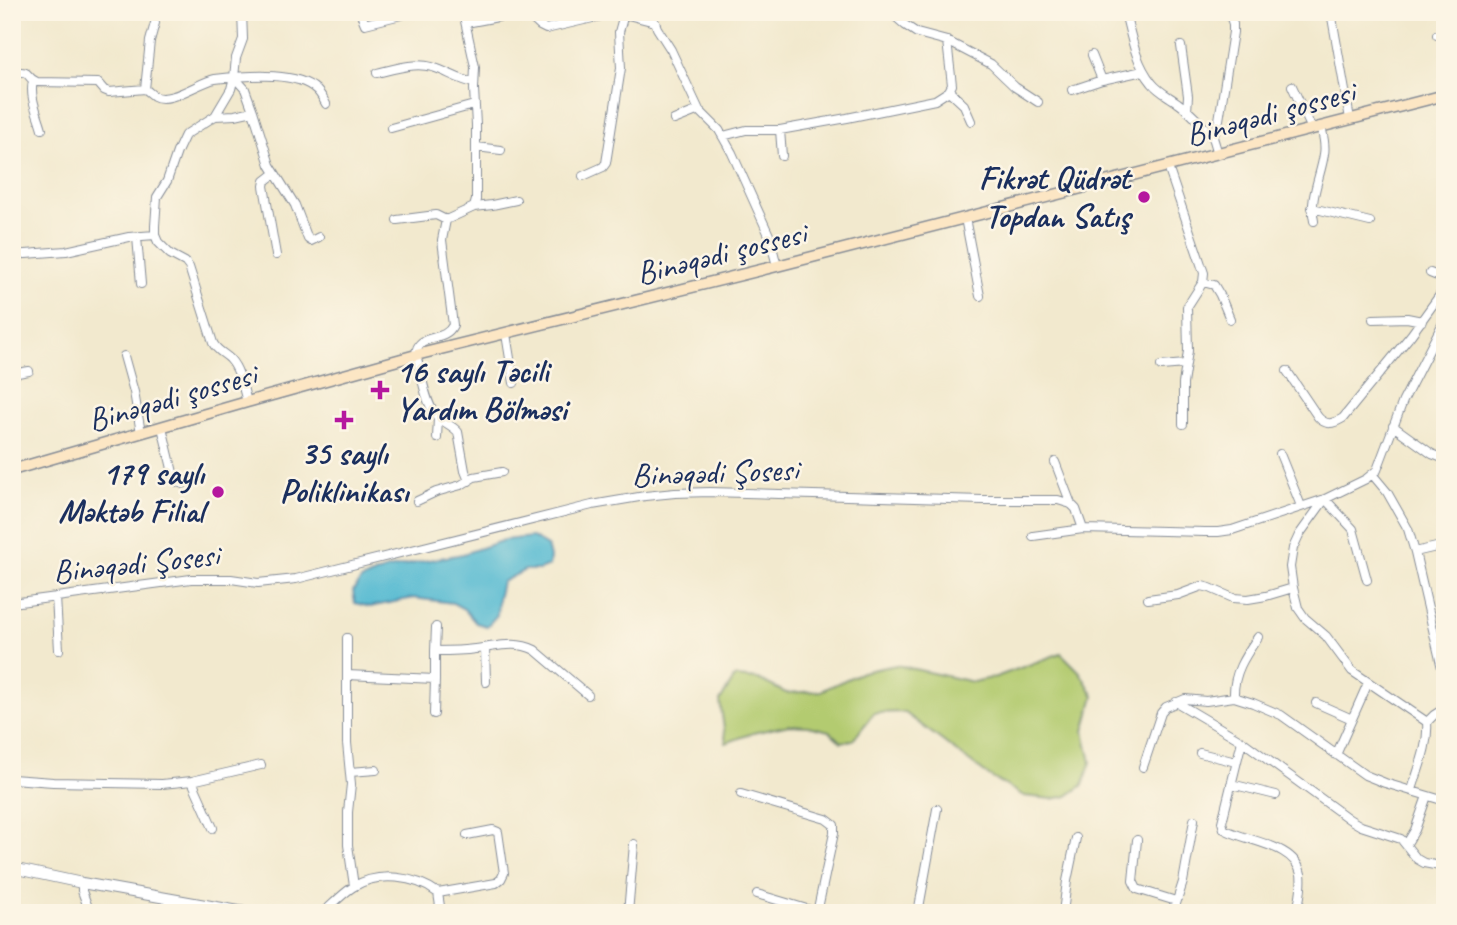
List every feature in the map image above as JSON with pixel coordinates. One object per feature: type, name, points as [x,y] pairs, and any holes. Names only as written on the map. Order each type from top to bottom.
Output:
[{"type":"main road","name":"Binəqədi şossesi","points":[[12,470],[416,355],[778,266],[1445,95]]},
{"type":"street","points":[[242,12],[243,39],[236,58],[231,89],[215,116],[185,135],[171,173],[157,197],[155,235],[162,247],[189,267],[213,344],[235,366],[247,402]]},
{"type":"street","points":[[360,12],[365,24],[412,12]]},
{"type":"street","points":[[463,12],[475,67],[474,207]]},
{"type":"street","points":[[466,23],[525,12],[540,26],[552,29],[607,14],[639,15],[655,22],[699,110],[723,136],[732,153],[769,235],[778,266]]},
{"type":"street","points":[[894,12],[897,19],[917,33],[947,41],[991,64],[1015,87],[1038,102]]},
{"type":"street","points":[[1125,12],[1143,71],[1157,89],[1178,103],[1213,138],[1218,153]]},
{"type":"street","points":[[1213,138],[1221,108],[1233,32],[1229,12]]},
{"type":"street","points":[[1331,12],[1350,119]]},
{"type":"street","points":[[583,176],[606,163],[621,68],[619,32],[624,14]]},
{"type":"street","points":[[145,89],[150,41],[155,23]]},
{"type":"street","points":[[723,136],[746,130],[780,130],[934,100],[949,91],[951,85],[947,41]]},
{"type":"street","points":[[1181,46],[1188,96],[1187,111]]},
{"type":"street","points":[[1092,55],[1102,80]]},
{"type":"street","points":[[377,73],[412,65],[427,66],[474,83]]},
{"type":"street","points":[[12,73],[24,71],[33,81],[32,96],[42,129]]},
{"type":"street","points":[[1072,90],[1143,71]]},
{"type":"street","points":[[234,78],[245,89],[274,174],[295,205],[308,239],[311,241],[319,237]]},
{"type":"street","points":[[33,81],[98,83],[109,92],[145,89],[154,96],[164,98],[206,81],[292,78],[314,87],[326,104]]},
{"type":"street","points":[[1292,86],[1324,143],[1312,208],[1314,220]]},
{"type":"street","points":[[949,91],[964,105],[971,121]]},
{"type":"street","points":[[391,128],[474,105]]},
{"type":"street","points":[[674,120],[699,110]]},
{"type":"street","points":[[215,116],[253,111]]},
{"type":"street","points":[[780,130],[782,156]]},
{"type":"street","points":[[476,147],[501,150]]},
{"type":"street","points":[[1168,167],[1204,273],[1203,282],[1187,307],[1188,351],[1183,384],[1183,424]]},
{"type":"street","points":[[274,174],[265,181],[264,186],[276,255]]},
{"type":"street","points":[[446,220],[474,207],[516,200]]},
{"type":"street","points":[[1312,208],[1370,222]]},
{"type":"street","points":[[397,220],[436,215],[446,220]]},
{"type":"street","points":[[965,218],[980,296]]},
{"type":"street","points":[[446,220],[442,240],[453,325],[446,334],[420,342],[416,355],[431,408],[438,418],[458,432],[469,481]]},
{"type":"street","points":[[12,256],[66,251],[155,235]]},
{"type":"street","points":[[137,237],[141,284]]},
{"type":"street","points":[[1430,273],[1445,279]]},
{"type":"street","points":[[1203,282],[1214,285],[1230,319]]},
{"type":"street","points":[[1287,371],[1318,417],[1323,422],[1334,423],[1343,418],[1422,321],[1445,288]]},
{"type":"street","points":[[1373,319],[1407,318],[1422,321]]},
{"type":"street","points":[[1033,536],[1083,529],[1232,530],[1325,499],[1357,484],[1373,474],[1381,463],[1393,426],[1415,375],[1445,319]]},
{"type":"street","points":[[506,334],[514,383]]},
{"type":"street","points":[[124,356],[141,433]]},
{"type":"street","points":[[1161,366],[1186,364]]},
{"type":"street","points":[[12,374],[29,371]]},
{"type":"street","points":[[437,438],[438,418]]},
{"type":"street","points":[[162,426],[175,481],[183,484]]},
{"type":"street","points":[[1393,426],[1419,446],[1445,459]]},
{"type":"street","points":[[1280,454],[1301,506]]},
{"type":"street","points":[[1055,462],[1070,504],[1076,509],[1083,529]]},
{"type":"street","points":[[417,501],[485,474],[502,472]]},
{"type":"street","points":[[1373,474],[1387,492],[1408,529],[1445,681]]},
{"type":"street","name":"Binəqədi Şosesi","points":[[12,603],[191,579],[219,578],[269,583],[296,579],[592,505],[676,493],[1048,499],[1070,504]]},
{"type":"street","points":[[1325,499],[1353,529],[1367,580]]},
{"type":"street","points":[[1325,499],[1293,548],[1290,567],[1298,608],[1305,618],[1326,636],[1352,671],[1427,722]]},
{"type":"street","points":[[1415,552],[1445,545]]},
{"type":"street","points":[[1148,599],[1178,595],[1202,586],[1233,598],[1248,599],[1293,588]]},
{"type":"street","points":[[56,597],[59,650]]},
{"type":"street","points":[[434,714],[436,627]]},
{"type":"street","points":[[1234,698],[1233,687],[1241,663],[1258,637]]},
{"type":"street","points":[[347,638],[347,743],[351,784],[348,845],[354,886]]},
{"type":"street","points":[[435,651],[525,645],[535,650],[588,695]]},
{"type":"street","points":[[485,648],[486,682]]},
{"type":"street","points":[[347,675],[435,679]]},
{"type":"street","points":[[1336,755],[1368,683]]},
{"type":"street","points":[[1143,767],[1161,713],[1166,707],[1185,699],[1206,701],[1234,698],[1281,715],[1365,775],[1445,801]]},
{"type":"street","points":[[1176,702],[1242,741],[1360,826],[1395,836],[1417,859],[1445,867]]},
{"type":"street","points":[[1316,703],[1352,719]]},
{"type":"street","points":[[1427,722],[1445,708]]},
{"type":"street","points":[[1412,790],[1428,732],[1427,722]]},
{"type":"street","points":[[1242,741],[1222,822],[1224,829],[1279,849],[1298,864],[1301,888],[1297,913]]},
{"type":"street","points":[[1200,753],[1236,762]]},
{"type":"street","points":[[12,779],[128,784],[192,781],[261,765]]},
{"type":"street","points":[[350,772],[376,770]]},
{"type":"street","points":[[192,781],[213,828]]},
{"type":"street","points":[[1231,784],[1276,795]]},
{"type":"street","points":[[741,794],[826,819],[834,825],[817,912],[757,894]]},
{"type":"street","points":[[1406,845],[1415,830],[1427,796]]},
{"type":"street","points":[[918,913],[937,809]]},
{"type":"street","points":[[1173,913],[1183,882],[1194,820]]},
{"type":"street","points":[[438,893],[496,883],[501,879],[503,873],[498,832],[493,830],[467,835]]},
{"type":"street","points":[[1063,913],[1076,838]]},
{"type":"street","points":[[1137,840],[1134,886],[1176,901]]},
{"type":"street","points":[[628,913],[634,844]]},
{"type":"street","points":[[12,868],[250,913]]},
{"type":"street","points":[[323,913],[354,886],[372,880],[403,879],[428,885],[438,893],[441,913]]},
{"type":"street","points":[[82,883],[90,913]]},
{"type":"green space","points":[[1061,653],[1080,672],[1094,696],[1084,731],[1091,762],[1083,785],[1067,796],[1052,799],[1024,796],[989,776],[904,712],[874,713],[853,740],[841,742],[829,731],[789,725],[753,733],[726,743],[720,701],[735,677],[758,679],[786,693],[821,691],[862,672],[896,665],[973,682],[996,677]]},
{"type":"water","points":[[532,537],[547,546],[549,566],[539,570],[525,570],[502,582],[497,615],[487,626],[476,623],[464,609],[453,603],[413,598],[370,607],[355,603],[353,591],[361,580],[384,570],[463,554],[504,540]]},
{"type":"place","name":"Fikrət Qüdrət Topdan Satış","points":[[1144,197]]},
{"type":"place","name":"16 saylı Təcili Yardım Bölməsi","points":[[380,390]]},
{"type":"place","name":"35 saylı Poliklinikası","points":[[344,420]]},
{"type":"place","name":"179 saylı Məktəb Filial","points":[[218,492]]}]
